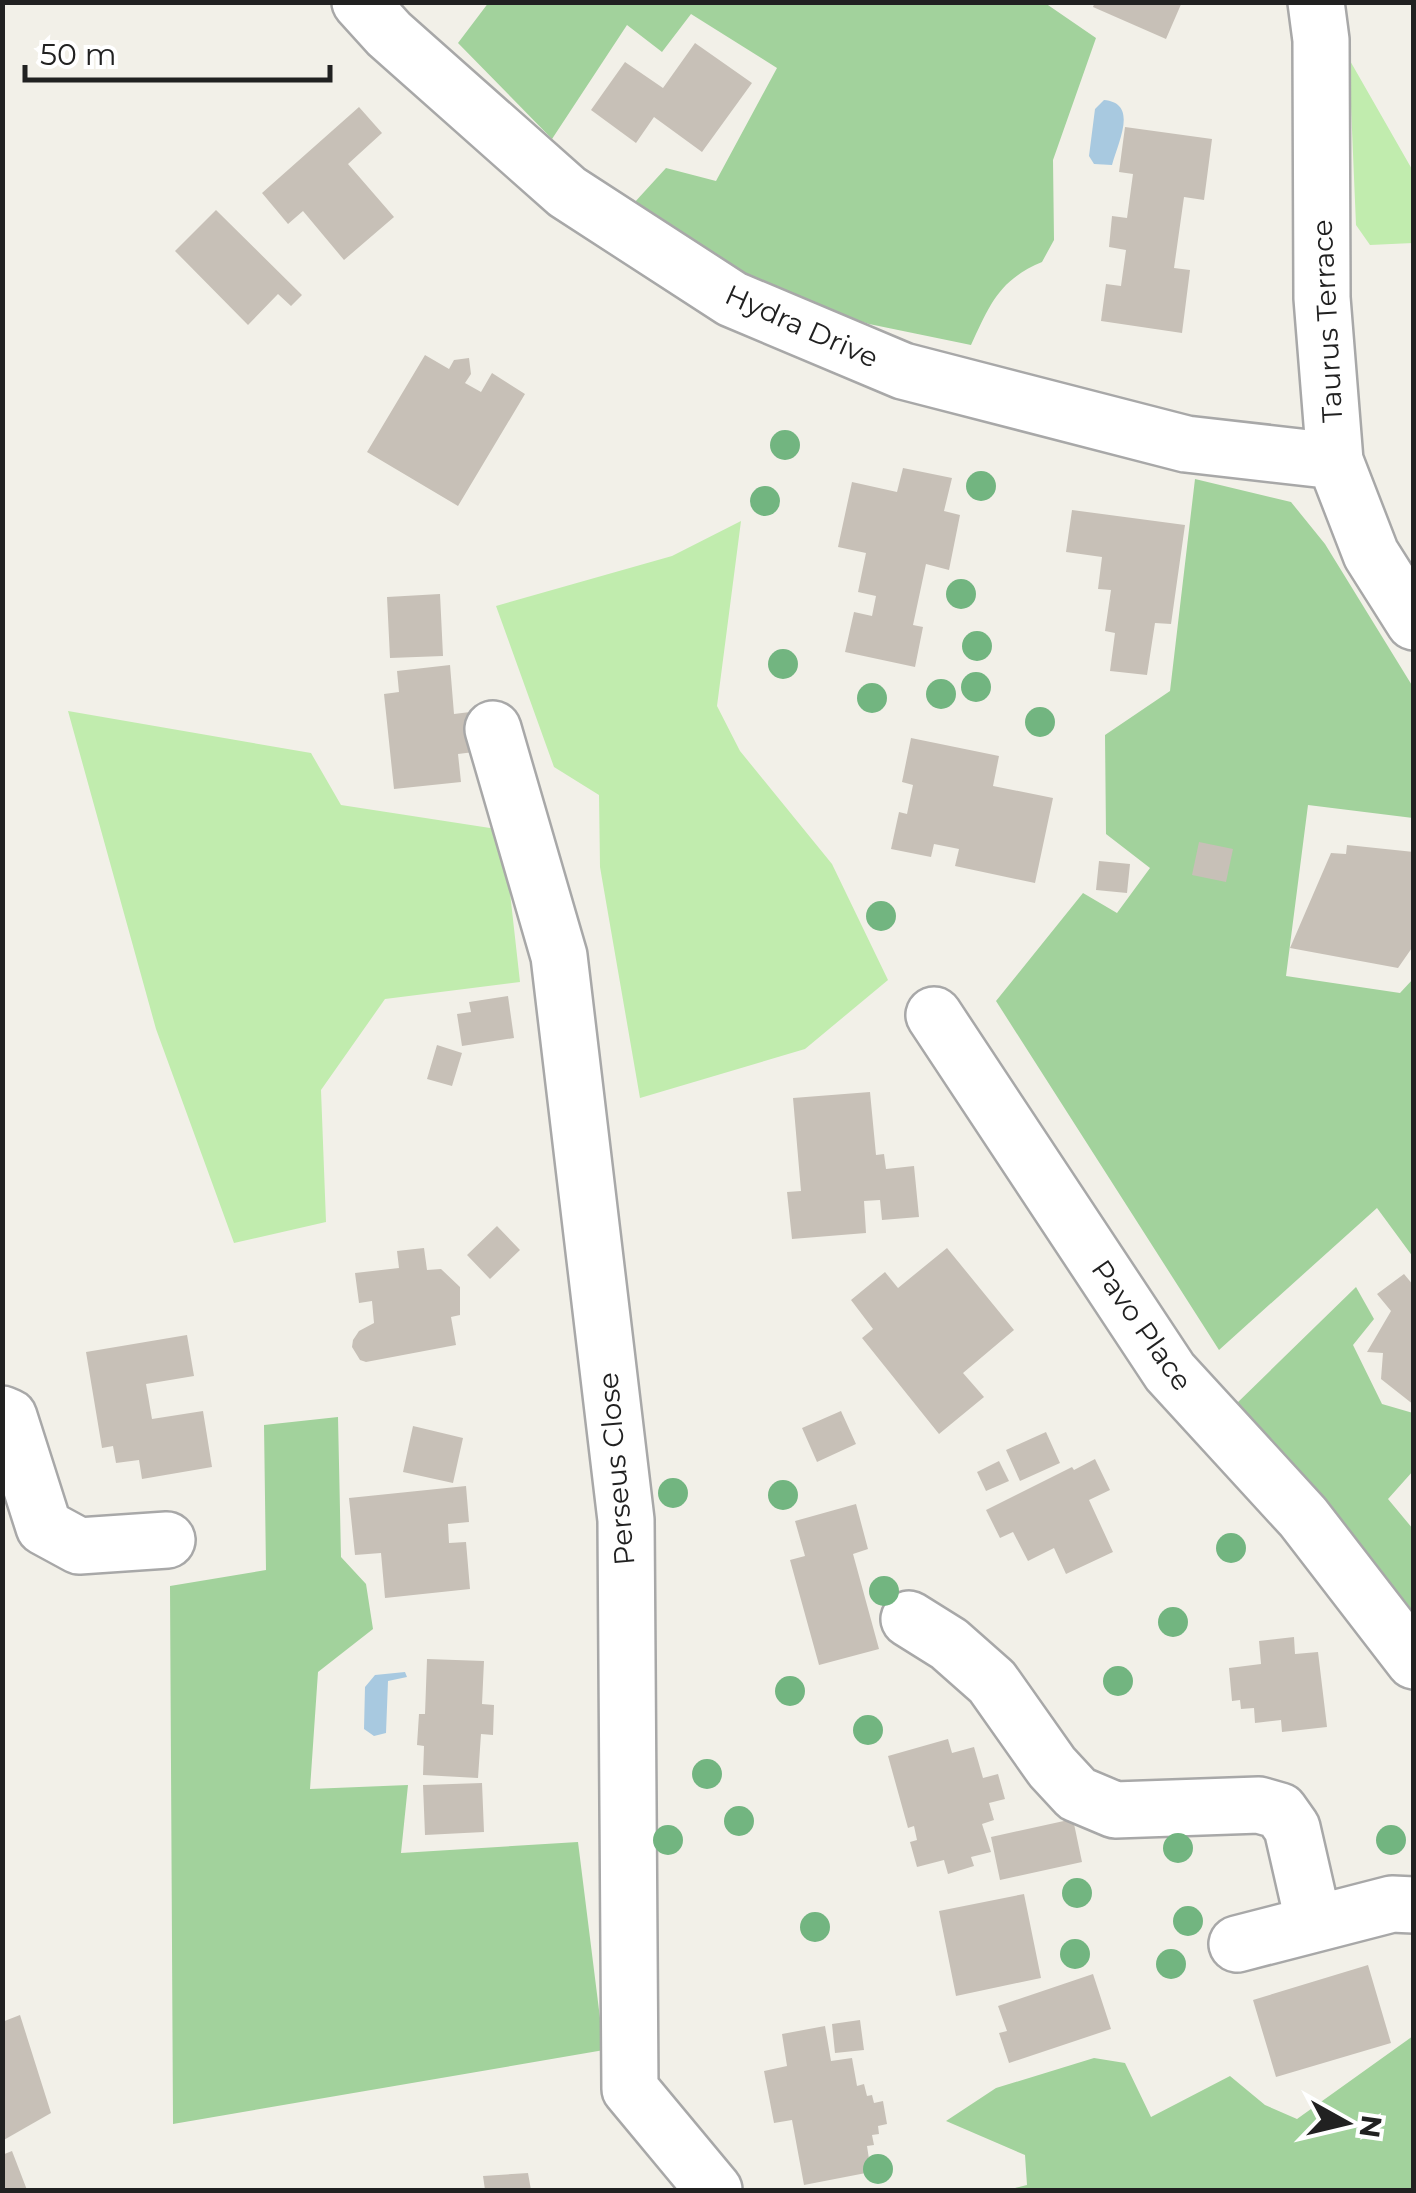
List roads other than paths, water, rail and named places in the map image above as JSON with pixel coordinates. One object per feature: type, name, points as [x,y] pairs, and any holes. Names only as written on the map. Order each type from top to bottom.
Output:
[{"type":"street","name":"Hydra Drive","points":[[360,2],[389,34],[568,192],[732,299],[903,371],[1186,444],[1335,461]]},
{"type":"street","name":"Taurus Terrace","points":[[1316,2],[1321,40],[1322,298],[1335,461],[1371,554],[1414,622]]},
{"type":"street","name":"Perseus Close","points":[[493,729],[558,956],[626,1520],[630,2089],[714,2190]]},
{"type":"street","name":"Pavo Place","points":[[934,1016],[1170,1372],[1303,1517],[1414,1661]]},
{"type":"street","points":[[2,1414],[9,1417],[44,1527],[79,1546],[167,1540]]},
{"type":"street","points":[[908,1619],[950,1644],[992,1682],[1052,1767],[1077,1794],[1116,1810],[1259,1805],[1280,1810],[1292,1828],[1314,1924]]},
{"type":"street","points":[[1237,1944],[1392,1904],[1414,1905]]},
{"type":"water","points":[[1104,100],[1121,108],[1123,116],[1112,165],[1094,164],[1089,156],[1095,109]]},
{"type":"water","points":[[405,1672],[407,1677],[388,1681],[386,1733],[374,1736],[364,1729],[365,1687],[375,1675]]}]
